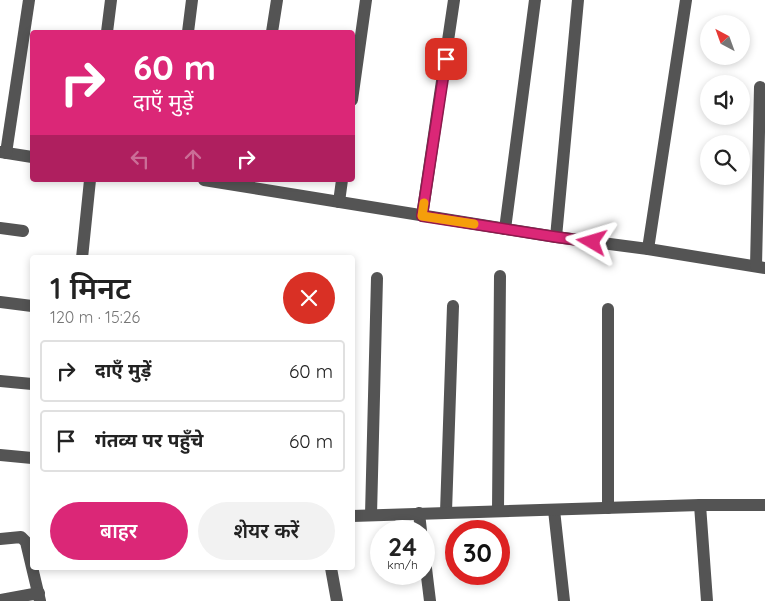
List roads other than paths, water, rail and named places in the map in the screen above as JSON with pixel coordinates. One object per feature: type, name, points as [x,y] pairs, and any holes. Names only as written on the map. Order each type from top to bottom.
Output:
[{"type":"street","points":[[29,0],[3,153],[30,157]]},
{"type":"street","points":[[107,30],[111,0]]},
{"type":"street","points":[[188,30],[192,0]]},
{"type":"street","points":[[272,30],[277,0]]},
{"type":"street","points":[[355,79],[366,0]]},
{"type":"street","points":[[422,216],[454,0]]},
{"type":"street","points":[[505,229],[535,0]]},
{"type":"street","points":[[556,237],[578,0]]},
{"type":"street","points":[[648,248],[686,0]]},
{"type":"street","points":[[227,182],[250,184],[338,202],[422,216],[556,237],[648,248],[760,267],[760,87]]},
{"type":"street","points":[[82,255],[90,182]]},
{"type":"street","points":[[338,202],[342,182]]},
{"type":"street","points":[[0,228],[22,231]]},
{"type":"street","points":[[498,511],[500,276]]},
{"type":"street","points":[[371,515],[377,278]]},
{"type":"street","points":[[0,302],[30,306]]},
{"type":"street","points":[[446,512],[452,306]]},
{"type":"street","points":[[608,309],[608,508]]},
{"type":"street","points":[[0,381],[30,384]]},
{"type":"street","points":[[0,455],[30,458]]},
{"type":"street","points":[[355,516],[700,505],[765,505]]},
{"type":"street","points":[[700,505],[707,601]]},
{"type":"street","points":[[554,510],[564,601]]},
{"type":"street","points":[[419,513],[420,520]]},
{"type":"street","points":[[0,539],[21,537],[26,542],[30,558]]},
{"type":"street","points":[[0,600],[40,597],[33,570]]},
{"type":"street","points":[[332,570],[337,601]]},
{"type":"street","points":[[428,585],[430,601]]}]
